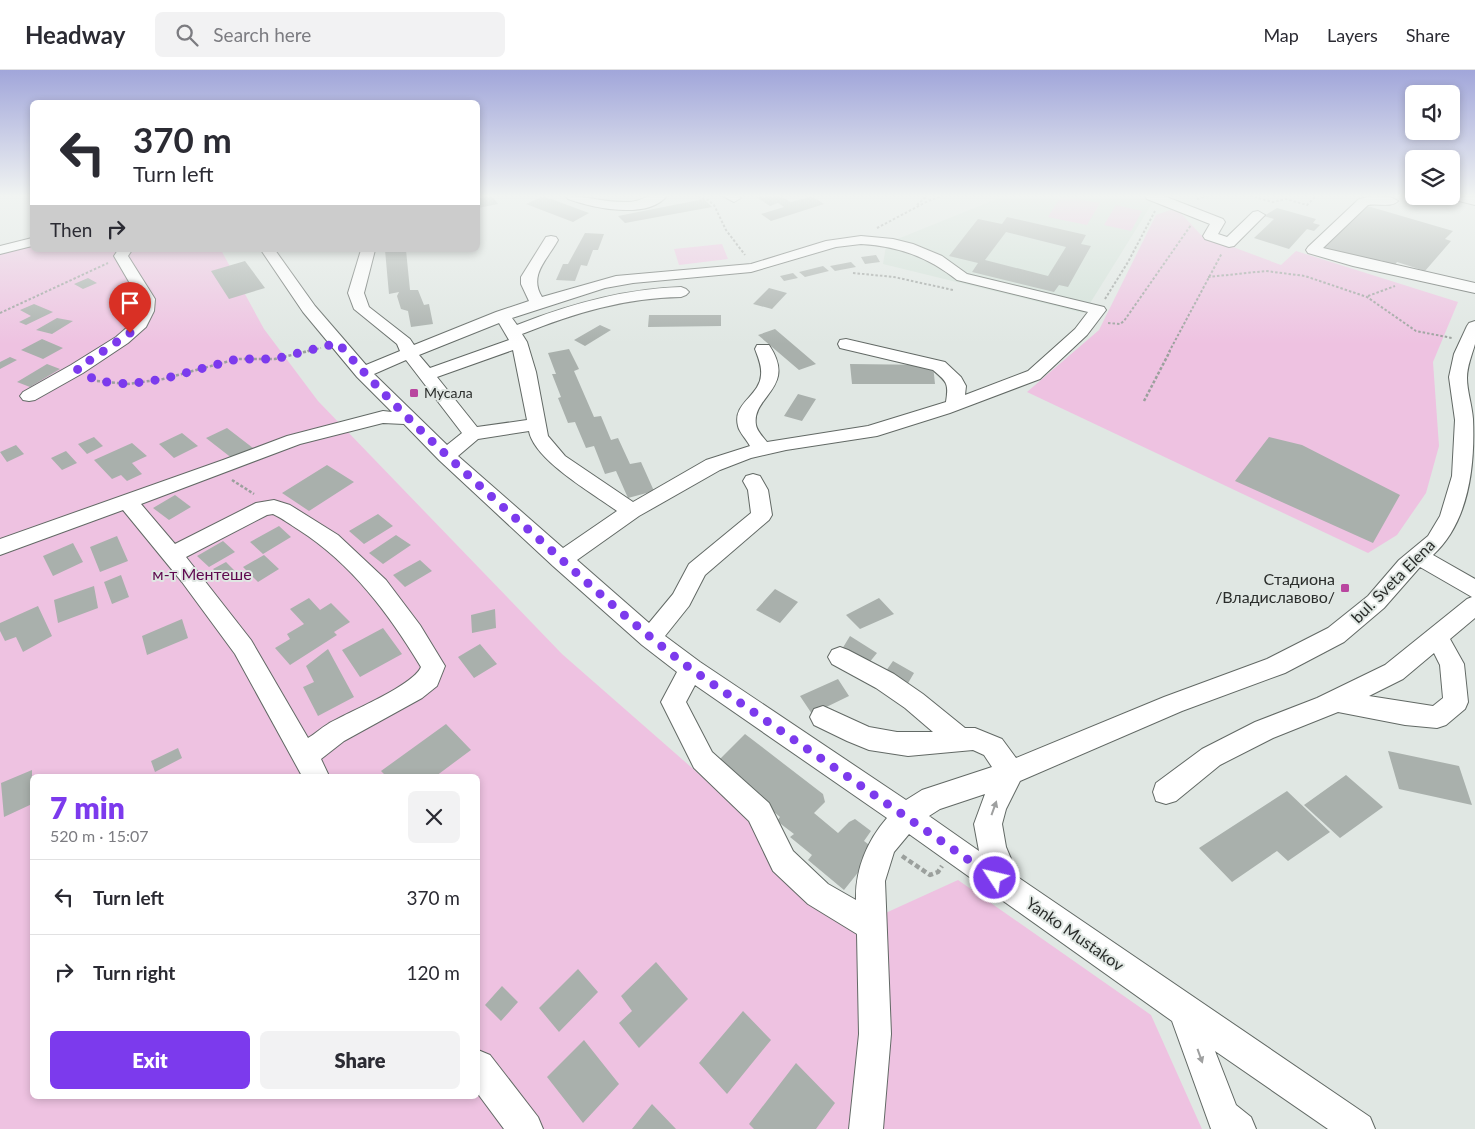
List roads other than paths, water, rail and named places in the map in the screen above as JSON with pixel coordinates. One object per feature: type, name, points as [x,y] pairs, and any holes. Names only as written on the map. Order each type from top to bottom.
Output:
[{"type":"street","points":[[0,250],[18,245]]},
{"type":"street","points":[[538,303],[529,291],[527,280],[531,270],[545,253],[548,245]]},
{"type":"street","points":[[363,373],[502,315],[615,281],[658,275],[754,268],[830,245]]},
{"type":"street","points":[[561,560],[632,511],[713,465],[786,444],[870,432],[955,405],[1034,375],[1081,332],[1098,310],[962,277],[949,265],[927,254],[901,245]]},
{"type":"street","points":[[1318,245],[1313,250],[1349,262],[1421,275],[1475,288]]},
{"type":"street","name":"Yanko Mustakov","points":[[269,252],[309,309],[363,373],[446,456],[650,638],[691,669],[1358,1129]]},
{"type":"street","points":[[367,252],[356,293],[362,308],[404,342],[409,353],[472,434]]},
{"type":"street","points":[[30,396],[77,369],[122,340],[138,327],[146,311],[147,299],[123,253]]},
{"type":"street","points":[[732,271],[734,287]]},
{"type":"street","points":[[426,375],[585,306],[619,296],[653,291],[681,292]]},
{"type":"street","points":[[502,315],[516,337],[527,372],[540,437],[558,460],[632,511]]},
{"type":"street","name":"bul. Sveta Elena","points":[[871,926],[870,881],[883,844],[906,816],[932,800],[1011,773],[1173,704],[1276,666],[1336,635],[1376,602],[1418,556],[1435,541],[1450,516],[1462,476],[1470,421],[1458,377],[1462,354],[1473,334]]},
{"type":"street","points":[[846,344],[938,366],[958,386],[955,405]]},
{"type":"street","points":[[762,450],[748,426],[748,408],[767,388],[771,376],[769,362],[763,349]]},
{"type":"street","points":[[0,547],[217,470],[294,440],[383,417],[409,418]]},
{"type":"street","points":[[446,456],[472,434],[536,424]]},
{"type":"street","points":[[650,638],[681,600],[697,570],[762,515],[758,490],[754,481]]},
{"type":"street","points":[[127,501],[172,555],[243,647],[315,774]]},
{"type":"street","points":[[172,555],[263,508],[274,507],[284,510],[331,540],[378,586],[412,632],[433,666],[428,679],[413,690],[334,733],[305,756]]},
{"type":"street","points":[[1418,556],[1475,590]]},
{"type":"street","points":[[1166,792],[1211,757],[1264,730],[1337,700],[1394,672],[1475,605]]},
{"type":"street","points":[[1337,700],[1405,714],[1437,717],[1456,702],[1452,664],[1437,637]]},
{"type":"street","points":[[840,657],[900,691],[960,739]]},
{"type":"street","points":[[691,669],[673,702],[703,760],[759,812],[783,861],[818,894],[871,926],[875,1034],[866,1129]]},
{"type":"street","points":[[823,717],[874,740],[911,745],[932,745],[960,739],[975,739],[993,747],[1011,773],[996,801],[988,824],[996,858],[1009,888]]},
{"type":"street","points":[[1184,1010],[1222,1117],[1239,1129]]},
{"type":"street","points":[[480,1070],[526,1129]]},
{"type":"place","name":"Мусала","points":[[414,393]]},
{"type":"place","name":"Стадиона /Владиславово/","points":[[1345,588]]},
{"type":"park label","name":"м-т Ментeше","points":[[202,574]]}]
